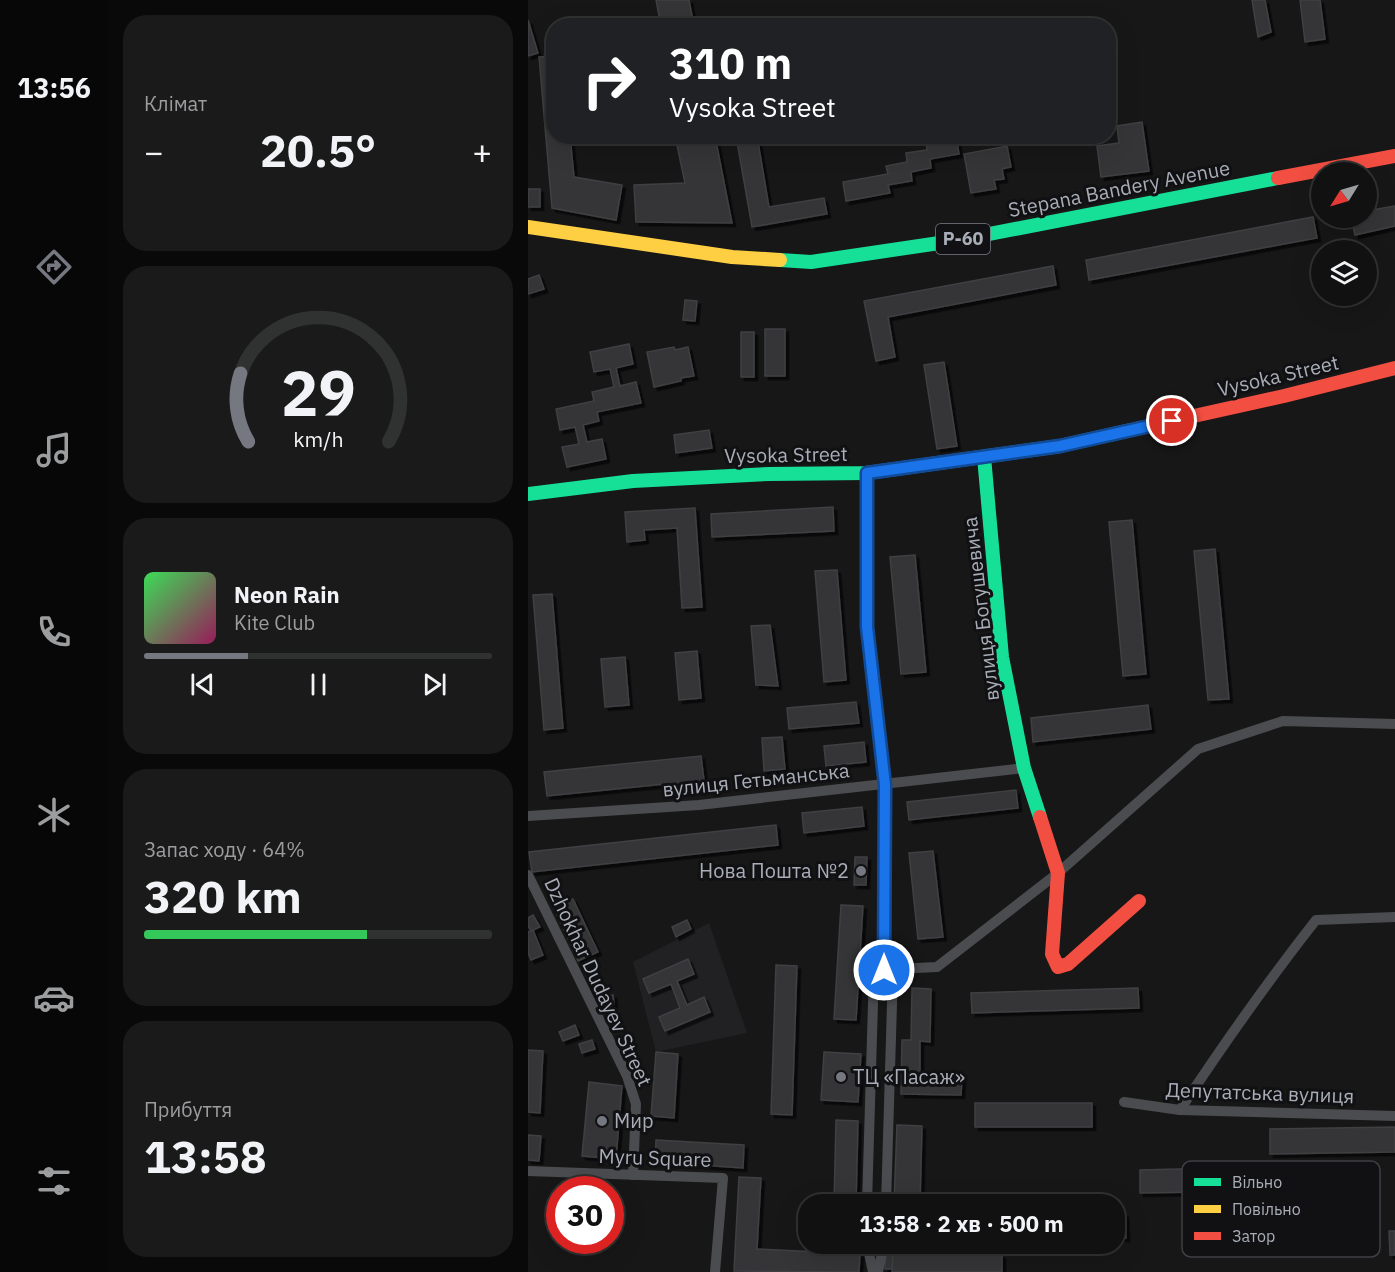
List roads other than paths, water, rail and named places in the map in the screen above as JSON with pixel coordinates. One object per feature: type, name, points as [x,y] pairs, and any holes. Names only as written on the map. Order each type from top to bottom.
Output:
[{"type":"street","name":"Stepana Bandery Avenue","points":[[528,227],[732,257],[811,262],[953,241],[1395,156]]},
{"type":"street","name":"Vysoka Street","points":[[528,494],[633,481],[769,474],[867,473],[1060,446],[1284,396],[1395,368]]},
{"type":"street","name":"вулиця Богушевича","points":[[984,457],[1002,657],[1024,768],[1058,873],[1052,954],[1058,967],[1068,964],[1139,901]]},
{"type":"street","points":[[867,473],[867,627],[885,785],[886,1194]]},
{"type":"street","points":[[884,970],[937,967],[1058,873],[1198,749],[1283,721],[1395,724]]},
{"type":"street","name":"вулиця Гетьманська","points":[[528,816],[699,805],[1024,768]]},
{"type":"street","name":"Dzhokhar Dudayev Street","points":[[528,875],[627,1076],[636,1104],[633,1175]]},
{"type":"street","points":[[1180,1110],[1244,1015],[1316,920],[1395,917]]},
{"type":"street","points":[[868,1194],[884,970]]},
{"type":"street","name":"Депутатська вулиця","points":[[1124,1102],[1180,1110],[1395,1116]]},
{"type":"street","name":"Myru Square","points":[[528,1171],[723,1178],[715,1272]]},
{"type":"street","points":[[869,1254],[873,1272]]},
{"type":"street","points":[[878,1272],[882,1254]]},
{"type":"place","name":"Нова Пошта №2","points":[[861,871]]},
{"type":"place","name":"ТЦ «Пасаж»","points":[[841,1077]]},
{"type":"place","name":"Мир","points":[[602,1121]]}]
